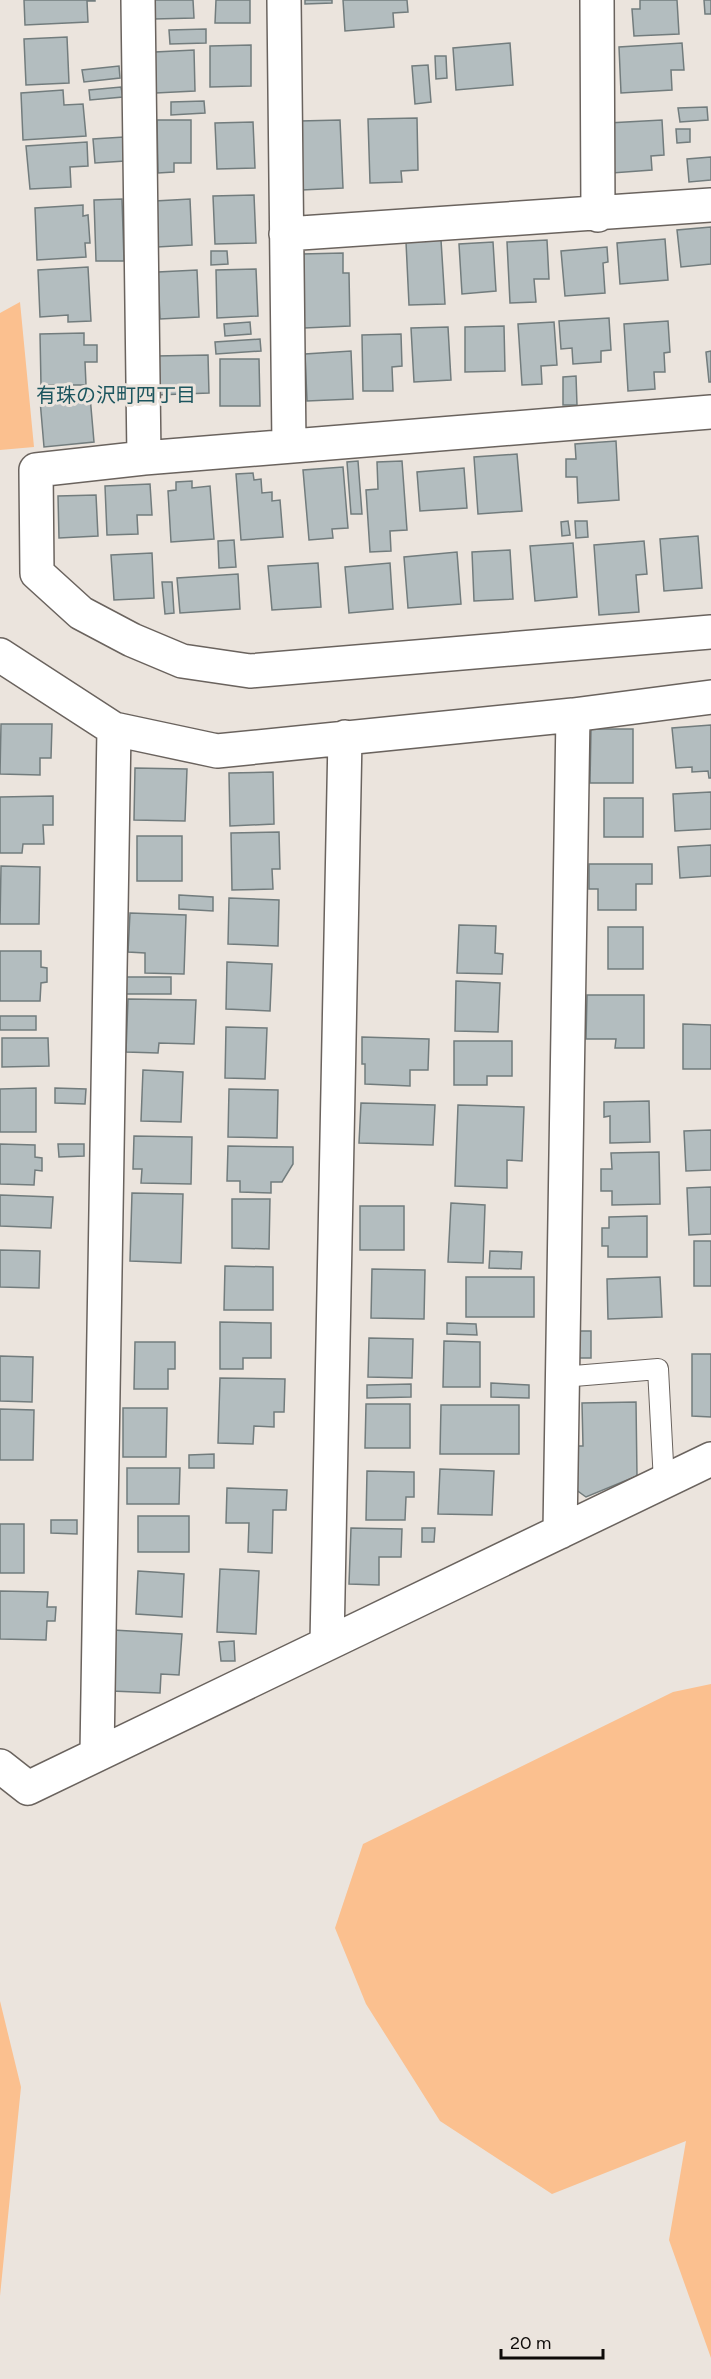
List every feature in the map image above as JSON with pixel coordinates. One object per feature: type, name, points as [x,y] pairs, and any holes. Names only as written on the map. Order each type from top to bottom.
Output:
[{"type":"street","points":[[138,0],[144,458]]},
{"type":"street","points":[[284,0],[289,446]]},
{"type":"street","points":[[597,0],[598,215]]},
{"type":"street","points":[[286,234],[598,215],[711,205]]},
{"type":"street","points":[[711,412],[144,458],[36,470],[37,573],[81,613],[132,640],[182,661],[250,671],[711,632]]},
{"type":"street","points":[[0,655],[114,729],[217,751],[573,715],[711,697]]},
{"type":"street","points":[[560,1532],[573,715]]},
{"type":"street","points":[[97,1753],[114,729]]},
{"type":"street","points":[[327,1643],[345,737]]},
{"type":"street","points":[[0,1766],[28,1788],[711,1460]]},
{"type":"lane","points":[[562,1377],[658,1369],[664,1482]]},
{"type":"shaded area","points":[[20,302],[34,447],[0,450],[0,313]]},
{"type":"shaded area","points":[[711,1684],[711,2358],[669,2240],[686,2141],[552,2194],[440,2121],[366,2004],[335,1928],[363,1844],[673,1692]]},
{"type":"shaded area","points":[[0,2001],[21,2087],[0,2296]]},
{"type":"building","points":[[24,0],[95,1],[87,1],[88,22],[25,25]]},
{"type":"building","points":[[154,0],[193,0],[194,18],[154,19]]},
{"type":"building","points":[[216,0],[250,0],[250,23],[215,23]]},
{"type":"building","points":[[305,0],[332,0],[332,3],[305,4]]},
{"type":"building","points":[[343,0],[407,0],[408,12],[393,13],[394,27],[345,31]]},
{"type":"building","points":[[640,0],[677,0],[679,34],[634,36],[632,9],[640,9]]},
{"type":"building","points":[[704,0],[711,0],[711,14],[705,14]]},
{"type":"building","points":[[206,29],[206,43],[170,44],[169,30]]},
{"type":"building","points":[[67,37],[69,83],[26,85],[24,39]]},
{"type":"building","points":[[510,43],[513,85],[456,90],[453,48]]},
{"type":"building","points":[[682,43],[684,70],[671,70],[672,90],[621,93],[619,47]]},
{"type":"building","points":[[251,45],[251,86],[210,87],[210,46]]},
{"type":"building","points":[[194,50],[195,91],[156,93],[155,52]]},
{"type":"building","points":[[435,56],[446,56],[447,78],[436,79]]},
{"type":"building","points":[[428,65],[431,102],[415,104],[412,66]]},
{"type":"building","points":[[119,66],[120,78],[84,82],[82,70]]},
{"type":"building","points":[[121,87],[123,97],[90,100],[89,90]]},
{"type":"building","points":[[63,90],[64,105],[83,104],[86,136],[23,140],[21,93]]},
{"type":"building","points":[[204,101],[205,113],[171,115],[171,102]]},
{"type":"building","points":[[707,107],[708,120],[680,122],[678,108]]},
{"type":"building","points":[[417,118],[418,170],[401,171],[402,182],[370,183],[368,119]]},
{"type":"building","points":[[157,120],[191,120],[191,163],[174,163],[174,172],[158,173]]},
{"type":"building","points":[[340,120],[343,188],[302,190],[300,121]]},
{"type":"building","points":[[662,120],[664,155],[651,156],[652,170],[612,173],[608,123]]},
{"type":"building","points":[[253,122],[255,168],[217,169],[215,123]]},
{"type":"building","points":[[676,129],[690,129],[690,142],[677,143]]},
{"type":"building","points":[[124,137],[125,161],[95,163],[93,139]]},
{"type":"building","points":[[87,142],[88,166],[70,167],[71,187],[30,189],[26,146]]},
{"type":"building","points":[[711,157],[711,180],[689,182],[687,159]]},
{"type":"building","points":[[254,195],[256,243],[215,244],[213,196]]},
{"type":"building","points":[[122,199],[124,261],[96,261],[94,200]]},
{"type":"building","points":[[190,199],[192,245],[157,247],[155,201]]},
{"type":"building","points":[[83,205],[83,216],[88,215],[90,243],[85,243],[86,257],[37,260],[35,208]]},
{"type":"building","points":[[711,227],[711,264],[681,267],[677,230]]},
{"type":"building","points":[[665,239],[668,280],[620,284],[617,243]]},
{"type":"building","points":[[441,240],[445,304],[409,305],[406,242]]},
{"type":"building","points":[[547,240],[549,279],[534,279],[536,302],[510,303],[507,242]]},
{"type":"building","points":[[493,242],[496,291],[462,294],[459,244]]},
{"type":"building","points":[[607,247],[608,262],[603,263],[605,293],[565,296],[561,251]]},
{"type":"building","points":[[211,251],[227,251],[228,264],[211,265]]},
{"type":"building","points":[[343,253],[343,273],[349,273],[350,326],[304,328],[302,254]]},
{"type":"building","points":[[88,267],[91,321],[68,322],[68,315],[40,317],[38,270]]},
{"type":"building","points":[[256,269],[258,316],[217,318],[216,270]]},
{"type":"building","points":[[197,270],[199,317],[160,319],[158,272]]},
{"type":"building","points":[[609,318],[611,350],[601,351],[601,362],[573,364],[572,348],[561,349],[559,321]]},
{"type":"building","points":[[668,321],[670,352],[664,353],[665,372],[654,372],[655,389],[628,391],[624,324]]},
{"type":"building","points":[[250,322],[251,334],[225,336],[224,324]]},
{"type":"building","points":[[554,322],[557,365],[541,366],[542,384],[522,385],[518,324]]},
{"type":"building","points":[[504,326],[505,371],[465,372],[465,327]]},
{"type":"building","points":[[448,327],[451,380],[414,382],[411,328]]},
{"type":"building","points":[[84,333],[84,345],[97,345],[97,362],[85,362],[86,385],[41,385],[40,334]]},
{"type":"building","points":[[401,334],[402,366],[392,367],[393,391],[363,391],[362,335]]},
{"type":"building","points":[[260,339],[261,351],[216,354],[215,342]]},
{"type":"building","points":[[351,351],[353,399],[307,401],[305,354]]},
{"type":"building","points":[[711,351],[711,382],[709,382],[706,352]]},
{"type":"building","points":[[208,355],[209,393],[156,395],[156,356]]},
{"type":"building","points":[[220,359],[259,359],[260,406],[220,406]]},
{"type":"building","points":[[576,376],[577,405],[563,405],[563,377]]},
{"type":"building","points":[[90,396],[94,442],[44,447],[40,400]]},
{"type":"building","points":[[616,441],[619,500],[578,503],[577,477],[566,477],[566,459],[576,459],[575,444]]},
{"type":"building","points":[[517,454],[522,511],[478,514],[474,457]]},
{"type":"building","points":[[358,461],[362,514],[351,514],[347,462]]},
{"type":"building","points":[[402,461],[407,530],[390,531],[391,551],[370,552],[366,490],[378,489],[377,462]]},
{"type":"building","points":[[343,467],[348,528],[332,529],[333,538],[309,540],[303,470]]},
{"type":"building","points":[[464,468],[467,508],[420,511],[417,472]]},
{"type":"building","points":[[253,473],[254,480],[261,479],[262,493],[272,492],[272,501],[280,500],[283,537],[241,540],[236,474]]},
{"type":"building","points":[[192,481],[192,488],[210,486],[214,539],[171,542],[168,491],[176,490],[176,482]]},
{"type":"building","points":[[150,484],[152,515],[137,515],[138,534],[107,535],[105,486]]},
{"type":"building","points":[[96,495],[98,536],[59,538],[58,496]]},
{"type":"building","points":[[568,521],[570,535],[562,536],[561,522]]},
{"type":"building","points":[[575,521],[587,521],[588,537],[576,538]]},
{"type":"building","points":[[698,536],[702,588],[664,591],[660,539]]},
{"type":"building","points":[[234,540],[236,567],[219,568],[218,541]]},
{"type":"building","points":[[644,541],[647,574],[636,575],[639,612],[599,615],[594,545]]},
{"type":"building","points":[[573,543],[577,597],[535,601],[530,546]]},
{"type":"building","points":[[510,550],[513,599],[474,601],[472,552]]},
{"type":"building","points":[[457,552],[461,604],[408,608],[404,557]]},
{"type":"building","points":[[152,553],[154,598],[114,600],[111,555]]},
{"type":"building","points":[[318,563],[321,607],[272,610],[268,566]]},
{"type":"building","points":[[390,563],[393,609],[349,613],[345,567]]},
{"type":"building","points":[[238,574],[240,609],[180,613],[177,578]]},
{"type":"building","points":[[162,582],[172,582],[174,613],[165,614]]},
{"type":"building","points":[[1,724],[52,724],[51,758],[40,758],[40,775],[0,774]]},
{"type":"building","points":[[711,725],[711,778],[709,778],[708,771],[692,772],[692,767],[676,768],[672,728]]},
{"type":"building","points":[[591,729],[633,729],[633,783],[590,783]]},
{"type":"building","points":[[135,768],[187,769],[185,821],[134,820]]},
{"type":"building","points":[[273,772],[274,824],[230,826],[229,773]]},
{"type":"building","points":[[711,792],[711,829],[675,831],[673,794]]},
{"type":"building","points":[[53,796],[53,825],[43,825],[44,844],[23,844],[22,853],[0,853],[0,797]]},
{"type":"building","points":[[604,798],[643,798],[643,837],[604,837]]},
{"type":"building","points":[[279,832],[280,869],[272,869],[273,889],[232,890],[231,833]]},
{"type":"building","points":[[137,836],[182,836],[182,881],[137,881]]},
{"type":"building","points":[[711,845],[711,876],[680,878],[678,847]]},
{"type":"building","points":[[589,864],[652,864],[652,884],[636,884],[636,910],[598,910],[598,889],[589,889]]},
{"type":"building","points":[[1,866],[40,867],[39,924],[0,924]]},
{"type":"building","points":[[179,895],[213,897],[213,911],[179,909]]},
{"type":"building","points":[[229,898],[279,900],[278,946],[228,944]]},
{"type":"building","points":[[130,913],[186,915],[184,974],[145,973],[145,953],[128,952]]},
{"type":"building","points":[[459,925],[496,926],[495,953],[503,954],[502,974],[457,973]]},
{"type":"building","points":[[608,927],[643,927],[643,969],[608,969]]},
{"type":"building","points":[[0,951],[41,951],[41,967],[47,968],[47,982],[41,983],[40,1001],[0,1001]]},
{"type":"building","points":[[227,962],[272,964],[270,1011],[226,1009]]},
{"type":"building","points":[[123,977],[171,977],[171,994],[123,994]]},
{"type":"building","points":[[456,981],[500,983],[498,1032],[455,1031]]},
{"type":"building","points":[[587,995],[644,995],[644,1048],[615,1048],[616,1039],[586,1039]]},
{"type":"building","points":[[128,999],[196,1000],[194,1044],[159,1043],[158,1053],[126,1052]]},
{"type":"building","points":[[0,1016],[36,1016],[36,1030],[0,1030]]},
{"type":"building","points":[[683,1024],[711,1025],[711,1069],[683,1069]]},
{"type":"building","points":[[226,1027],[267,1028],[265,1079],[225,1078]]},
{"type":"building","points":[[362,1037],[429,1039],[428,1070],[410,1070],[410,1086],[365,1084]]},
{"type":"building","points":[[2,1038],[48,1038],[49,1066],[2,1067]]},
{"type":"building","points":[[454,1041],[512,1041],[512,1076],[487,1076],[487,1085],[454,1085]]},
{"type":"building","points":[[143,1070],[183,1072],[181,1122],[141,1121]]},
{"type":"building","points":[[36,1088],[36,1132],[0,1132],[0,1089]]},
{"type":"building","points":[[55,1088],[86,1089],[85,1104],[55,1103]]},
{"type":"building","points":[[229,1089],[278,1090],[277,1138],[228,1137]]},
{"type":"building","points":[[649,1101],[650,1142],[610,1143],[610,1116],[604,1117],[604,1102]]},
{"type":"building","points":[[361,1103],[435,1105],[433,1145],[359,1143]]},
{"type":"building","points":[[458,1105],[524,1107],[522,1161],[507,1160],[507,1188],[455,1186]]},
{"type":"building","points":[[711,1130],[711,1170],[686,1171],[684,1131]]},
{"type":"building","points":[[134,1136],[192,1137],[191,1184],[141,1183],[142,1169],[133,1169]]},
{"type":"building","points":[[0,1144],[35,1145],[35,1157],[42,1158],[42,1171],[35,1170],[34,1185],[0,1184]]},
{"type":"building","points":[[58,1144],[84,1144],[84,1156],[59,1157]]},
{"type":"building","points":[[228,1146],[293,1147],[293,1164],[282,1182],[271,1182],[271,1193],[240,1192],[240,1181],[227,1181]]},
{"type":"building","points":[[659,1152],[660,1204],[612,1205],[612,1191],[601,1191],[601,1169],[612,1169],[611,1153]]},
{"type":"building","points":[[711,1187],[711,1234],[689,1235],[687,1188]]},
{"type":"building","points":[[132,1193],[183,1194],[181,1263],[130,1261]]},
{"type":"building","points":[[0,1195],[53,1197],[51,1228],[0,1226]]},
{"type":"building","points":[[232,1199],[270,1199],[269,1249],[232,1248]]},
{"type":"building","points":[[451,1203],[485,1205],[483,1263],[448,1262]]},
{"type":"building","points":[[360,1206],[404,1206],[404,1250],[360,1250]]},
{"type":"building","points":[[647,1216],[647,1257],[608,1257],[608,1246],[602,1246],[602,1228],[609,1228],[609,1217]]},
{"type":"building","points":[[694,1241],[711,1241],[711,1286],[694,1286]]},
{"type":"building","points":[[0,1250],[40,1251],[39,1288],[0,1287]]},
{"type":"building","points":[[490,1251],[522,1252],[521,1269],[489,1268]]},
{"type":"building","points":[[225,1266],[273,1267],[273,1310],[224,1310]]},
{"type":"building","points":[[372,1269],[425,1270],[424,1319],[371,1318]]},
{"type":"building","points":[[466,1277],[534,1277],[534,1317],[466,1317]]},
{"type":"building","points":[[660,1277],[662,1317],[608,1319],[607,1279]]},
{"type":"building","points":[[220,1322],[271,1323],[271,1358],[243,1358],[243,1369],[220,1369]]},
{"type":"building","points":[[447,1323],[476,1324],[477,1335],[447,1334]]},
{"type":"building","points":[[579,1331],[591,1331],[591,1358],[579,1358]]},
{"type":"building","points":[[369,1338],[413,1339],[412,1378],[368,1377]]},
{"type":"building","points":[[444,1341],[480,1342],[480,1387],[443,1387]]},
{"type":"building","points":[[135,1342],[175,1342],[175,1369],[168,1369],[168,1389],[134,1389]]},
{"type":"building","points":[[692,1354],[711,1354],[711,1417],[692,1416]]},
{"type":"building","points":[[0,1356],[33,1357],[32,1402],[0,1401]]},
{"type":"building","points":[[220,1378],[285,1379],[284,1412],[274,1412],[274,1427],[254,1426],[253,1444],[218,1443]]},
{"type":"building","points":[[491,1383],[529,1385],[529,1398],[491,1397]]},
{"type":"building","points":[[411,1384],[411,1397],[367,1398],[367,1385]]},
{"type":"building","points":[[636,1402],[637,1476],[586,1497],[575,1489],[575,1446],[583,1446],[582,1403]]},
{"type":"building","points":[[366,1404],[410,1404],[410,1448],[365,1448]]},
{"type":"building","points":[[441,1405],[519,1405],[519,1454],[440,1454]]},
{"type":"building","points":[[123,1408],[167,1408],[166,1457],[123,1457]]},
{"type":"building","points":[[0,1409],[34,1410],[33,1460],[0,1460]]},
{"type":"building","points":[[214,1454],[214,1468],[189,1468],[189,1455]]},
{"type":"building","points":[[127,1468],[180,1468],[179,1504],[127,1504]]},
{"type":"building","points":[[440,1469],[494,1471],[492,1515],[438,1514]]},
{"type":"building","points":[[367,1471],[414,1472],[414,1497],[406,1497],[405,1520],[366,1520]]},
{"type":"building","points":[[227,1488],[287,1490],[286,1510],[273,1510],[272,1553],[248,1552],[249,1523],[226,1523]]},
{"type":"building","points":[[138,1516],[189,1516],[189,1552],[138,1552]]},
{"type":"building","points":[[51,1520],[77,1520],[77,1534],[51,1533]]},
{"type":"building","points":[[0,1524],[24,1524],[24,1573],[0,1573]]},
{"type":"building","points":[[351,1528],[402,1529],[401,1557],[379,1557],[379,1585],[349,1584]]},
{"type":"building","points":[[422,1528],[435,1528],[434,1542],[422,1542]]},
{"type":"building","points":[[220,1569],[259,1571],[256,1634],[217,1632]]},
{"type":"building","points":[[138,1571],[184,1574],[182,1617],[136,1614]]},
{"type":"building","points":[[0,1591],[48,1592],[47,1607],[56,1607],[55,1621],[47,1621],[46,1640],[0,1639]]},
{"type":"building","points":[[113,1630],[182,1634],[179,1675],[161,1674],[160,1693],[111,1691]]},
{"type":"building","points":[[234,1641],[235,1661],[221,1661],[219,1642]]},
{"type":"district","name":"有珠の沢町四丁目","points":[[116,395]]}]
